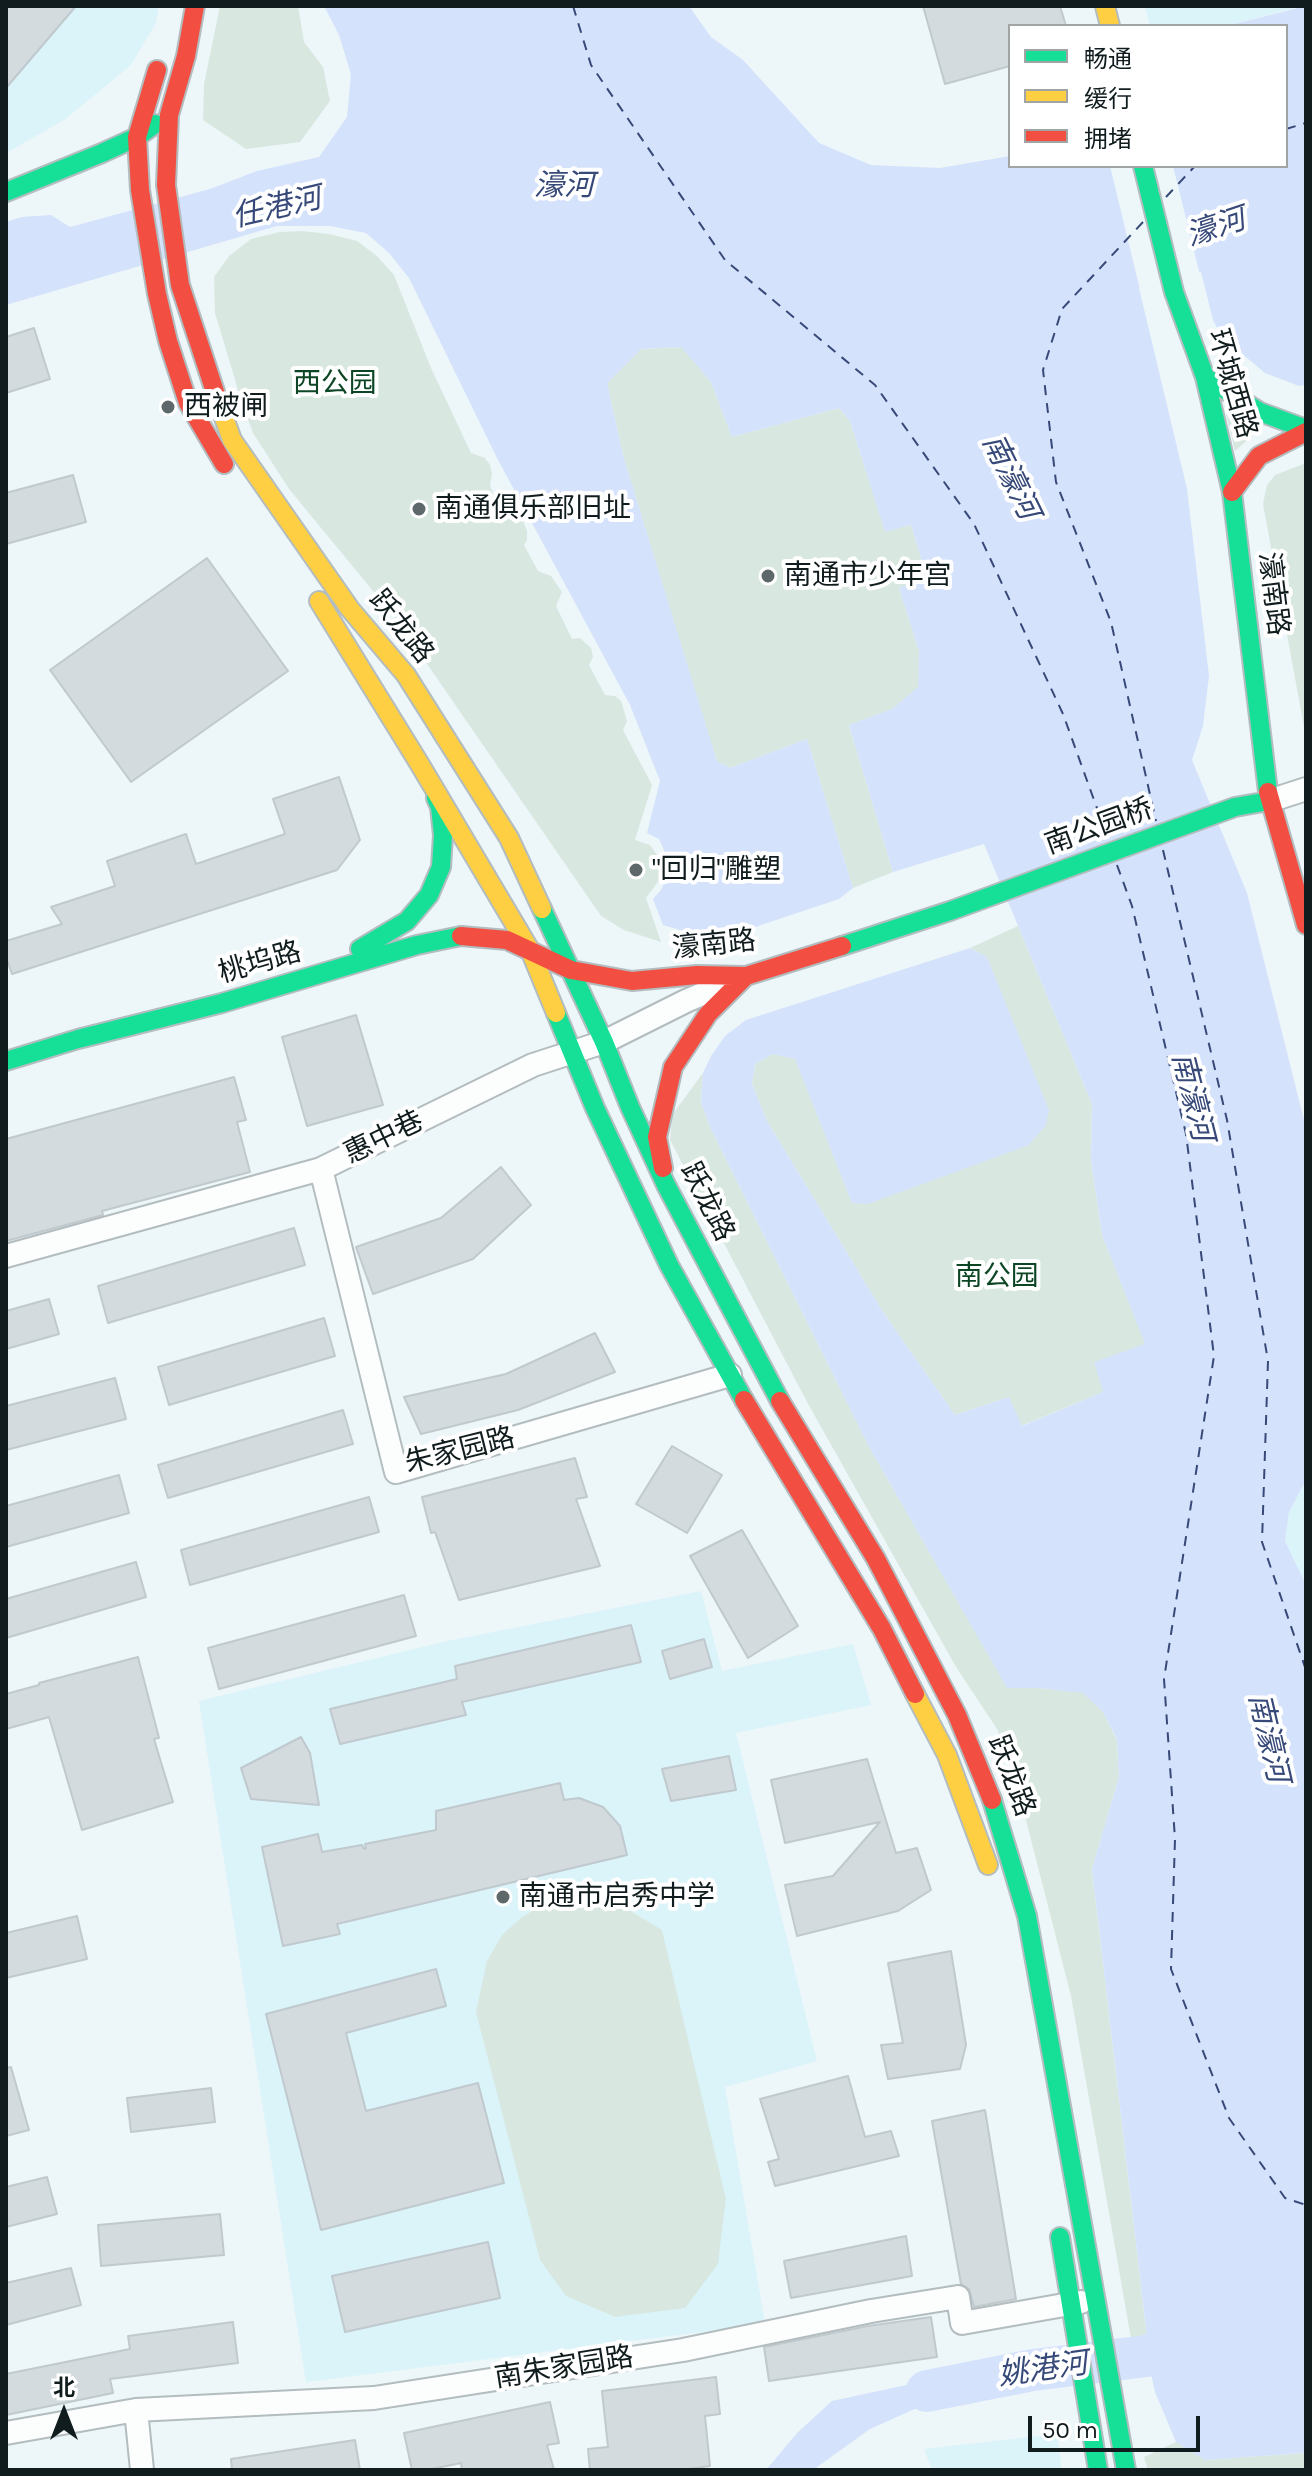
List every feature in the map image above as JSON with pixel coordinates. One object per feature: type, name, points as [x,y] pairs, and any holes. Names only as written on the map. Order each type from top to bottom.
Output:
[{"type":"main road","name":"跃龙路","points":[[195,6],[186,56],[169,115],[166,185],[180,285],[232,440],[350,609],[406,675],[509,838],[604,1042],[666,1185],[779,1400],[876,1559],[957,1715],[990,1792],[1027,1916],[1126,2470]]},
{"type":"main road","points":[[161,56],[137,137],[140,190],[157,294],[188,403],[210,443],[236,480]]},
{"type":"main road","points":[[6,192],[29,185],[137,137],[169,115]]},
{"type":"main road","name":"环城西路","points":[[1143,168],[1174,292],[1205,377],[1232,492]]},
{"type":"main road","points":[[1205,377],[1260,412],[1306,431]]},
{"type":"main road","points":[[1232,492],[1259,456],[1306,431]]},
{"type":"main road","name":"濠南路","points":[[1232,492],[1269,801],[1306,925]]},
{"type":"main road","name":"跃龙路","points":[[304,580],[419,763],[530,950],[570,1051],[669,1265],[730,1375],[882,1629],[947,1755],[967,1803],[993,1883]]},
{"type":"main road","points":[[300,980],[364,948],[407,921],[429,895],[441,867],[443,835],[440,807],[419,763]]},
{"type":"main road","name":"南公园桥","points":[[950,911],[1235,807],[1269,801]]},
{"type":"main road","name":"濠南路","points":[[530,950],[571,970],[632,981],[697,975],[746,976],[950,911]]},
{"type":"main road","name":"桃坞路","points":[[6,1061],[417,945],[463,936],[507,940],[530,950]]},
{"type":"main road","points":[[666,1185],[657,1137],[673,1067],[708,1014],[746,976]]},
{"type":"main road","points":[[1057,2220],[1098,2470]]},
{"type":"street","points":[[1269,801],[1306,789]]},
{"type":"street","name":"惠中巷","points":[[6,1256],[321,1169],[533,1065],[604,1042],[686,1001],[746,976]]},
{"type":"street","name":"朱家园路","points":[[321,1169],[396,1472],[730,1375]]},
{"type":"street","name":"南朱家园路","points":[[6,2433],[136,2410],[374,2398],[683,2350],[871,2311],[958,2297],[962,2323],[1095,2300]]},
{"type":"street","points":[[136,2410],[142,2470]]},
{"type":"shaded area","points":[[6,6],[159,6],[156,23],[130,66],[64,120],[6,153]]},
{"type":"shaded area","points":[[1145,6],[1302,6],[1234,24],[1150,24]]},
{"type":"shaded area","points":[[1306,1480],[1306,1585],[1285,1541],[1289,1512]]},
{"type":"shaded area","name":"南通市启秀中学","points":[[701,1591],[722,1671],[853,1644],[871,1705],[736,1733],[817,2061],[725,2087],[765,2324],[306,2382],[199,1701],[443,1642]]},
{"type":"shaded area","points":[[1057,2434],[1062,2470],[932,2470],[924,2449]]},
{"type":"green space","points":[[220,6],[298,6],[304,42],[323,67],[330,101],[300,142],[246,149],[203,120],[204,84]]},
{"type":"green space","name":"西公园","points":[[302,231],[357,241],[377,256],[394,275],[431,368],[471,453],[485,458],[490,465],[490,486],[502,512],[523,521],[527,531],[524,545],[538,571],[551,576],[562,592],[556,606],[572,639],[580,638],[591,648],[593,657],[589,665],[605,695],[615,696],[621,701],[627,721],[623,730],[652,785],[635,840],[650,845],[662,862],[660,879],[646,898],[661,942],[624,930],[601,916],[396,619],[289,489],[253,433],[215,313],[214,277],[229,256],[251,239],[280,232]]},
{"type":"green space","points":[[682,347],[711,382],[732,437],[839,408],[850,421],[885,531],[911,525],[927,577],[899,588],[919,651],[919,687],[892,709],[849,725],[893,872],[853,888],[807,739],[730,768],[717,761],[706,729],[623,455],[607,383],[641,349]]},
{"type":"green space","points":[[1224,406],[1264,425],[1235,451]]},
{"type":"green space","points":[[1306,463],[1306,738],[1263,504],[1267,485],[1275,475]]},
{"type":"green space","name":"南公园","points":[[1018,926],[1092,1104],[1091,1160],[1102,1235],[1146,1344],[1103,1392],[1021,1426],[1009,1397],[955,1415],[883,1312],[767,1121],[752,1084],[755,1064],[773,1054],[796,1059],[852,1203],[987,957],[970,948]]},
{"type":"green space","points":[[703,1073],[701,1103],[711,1129],[868,1445],[1007,1687],[1083,1692],[1103,1712],[1117,1740],[1119,1777],[1092,1869],[1148,2346],[1133,2350],[1071,1996],[1017,1785],[997,1729],[956,1667],[807,1402],[670,1140],[672,1115]]},
{"type":"green space","points":[[579,1897],[627,1909],[662,1930],[726,2199],[718,2264],[685,2308],[615,2317],[566,2296],[540,2260],[476,2012],[487,1961],[502,1935],[546,1902]]},
{"type":"green space","points":[[1176,2442],[1205,2460],[1303,2453],[1306,2450],[1306,2470],[1148,2470],[1144,2457]]},
{"type":"water","points":[[324,6],[689,6],[711,37],[743,60],[819,143],[871,165],[940,168],[1008,156],[1008,168],[1288,168],[1288,24],[1234,24],[1306,6],[1306,385],[1299,386],[1265,373],[1222,337],[1213,320],[1201,272],[1139,288],[1187,489],[1209,676],[1203,726],[1192,760],[1247,893],[1306,1128],[1306,1480],[1289,1512],[1285,1541],[1306,1585],[1306,2450],[1303,2453],[1205,2460],[1176,2442],[1155,2392],[1147,2356],[1092,1869],[1119,1777],[1117,1739],[1103,1712],[1083,1693],[1007,1688],[868,1445],[711,1129],[701,1103],[703,1073],[711,1056],[725,1036],[746,1020],[970,948],[987,957],[1049,1110],[1046,1125],[1029,1145],[868,1204],[852,1203],[795,1059],[773,1054],[755,1064],[752,1084],[767,1121],[883,1312],[955,1415],[1009,1397],[1022,1426],[1103,1392],[1094,1362],[1145,1344],[1102,1235],[1091,1160],[1092,1104],[984,844],[893,872],[849,725],[892,709],[918,687],[919,651],[899,588],[927,577],[911,525],[885,532],[850,421],[839,408],[732,437],[711,382],[681,347],[641,349],[607,383],[623,455],[717,761],[730,768],[807,739],[853,888],[839,899],[740,932],[687,932],[663,925],[653,899],[668,875],[668,859],[659,839],[647,833],[660,781],[630,705],[497,458],[409,278],[389,253],[366,233],[330,226],[277,226],[6,305],[6,222],[22,217],[51,215],[70,227],[210,189],[257,171],[319,157],[347,117],[351,74],[339,35]]},
{"type":"water","points":[[1049,2349],[870,2429],[813,2470],[766,2470],[797,2433],[832,2401],[967,2372]]},
{"type":"pier","points":[[1110,168],[1173,168],[1203,287],[1199,287],[1198,277],[1144,290],[1146,298],[1142,298]]},
{"type":"building","points":[[6,6],[76,6],[6,88]]},
{"type":"building","points":[[923,6],[1060,6],[1065,24],[1008,24],[1008,67],[945,84]]},
{"type":"building","points":[[34,328],[50,379],[6,393],[6,337]]},
{"type":"building","points":[[73,475],[86,522],[6,544],[6,493]]},
{"type":"building","points":[[207,558],[288,671],[131,782],[50,670]]},
{"type":"building","points":[[339,777],[360,840],[337,870],[12,974],[6,957],[6,941],[62,924],[51,907],[115,886],[107,861],[186,834],[196,864],[285,834],[273,799]]},
{"type":"building","points":[[356,1015],[383,1105],[307,1126],[282,1037]]},
{"type":"building","points":[[234,1077],[246,1120],[237,1122],[250,1172],[102,1211],[103,1215],[6,1241],[6,1139]]},
{"type":"building","points":[[501,1167],[531,1205],[473,1259],[373,1294],[356,1247],[441,1218]]},
{"type":"building","points":[[294,1228],[305,1265],[108,1323],[98,1286]]},
{"type":"building","points":[[49,1299],[59,1334],[6,1349],[6,1311]]},
{"type":"building","points":[[324,1318],[335,1356],[169,1405],[158,1367]]},
{"type":"building","points":[[595,1333],[615,1372],[518,1410],[421,1434],[404,1397],[506,1374]]},
{"type":"building","points":[[115,1378],[126,1419],[6,1450],[6,1406]]},
{"type":"building","points":[[343,1410],[353,1444],[168,1498],[158,1465]]},
{"type":"building","points":[[672,1446],[722,1475],[687,1533],[636,1504]]},
{"type":"building","points":[[575,1458],[587,1497],[576,1499],[600,1566],[459,1600],[435,1532],[431,1533],[422,1497]]},
{"type":"building","points":[[119,1475],[129,1513],[6,1547],[6,1506]]},
{"type":"building","points":[[369,1497],[379,1532],[190,1585],[181,1550]]},
{"type":"building","points":[[742,1530],[798,1626],[748,1658],[690,1556]]},
{"type":"building","points":[[136,1562],[146,1597],[6,1638],[6,1599]]},
{"type":"building","points":[[404,1595],[416,1636],[219,1689],[208,1648]]},
{"type":"building","points":[[631,1625],[641,1662],[462,1702],[466,1715],[340,1744],[330,1709],[457,1679],[455,1666]]},
{"type":"building","points":[[704,1639],[712,1667],[670,1679],[662,1651]]},
{"type":"building","points":[[138,1657],[159,1738],[154,1739],[173,1802],[82,1830],[49,1717],[6,1729],[6,1694]]},
{"type":"building","points":[[301,1737],[310,1753],[319,1805],[251,1799],[241,1768]]},
{"type":"building","points":[[729,1756],[736,1790],[671,1801],[662,1769]]},
{"type":"building","points":[[867,1759],[896,1853],[917,1848],[931,1890],[898,1911],[797,1936],[785,1885],[833,1876],[880,1822],[785,1843],[771,1780]]},
{"type":"building","points":[[560,1783],[564,1800],[579,1798],[603,1807],[620,1826],[627,1855],[337,1924],[340,1934],[283,1946],[262,1847],[318,1834],[322,1852],[362,1845],[364,1849],[365,1844],[436,1830],[436,1811]]},
{"type":"building","points":[[77,1916],[87,1959],[6,1978],[6,1933]]},
{"type":"building","points":[[951,1951],[966,2045],[960,2069],[888,2079],[881,2045],[903,2043],[888,1963]]},
{"type":"building","points":[[436,1969],[446,2006],[346,2033],[366,2111],[478,2083],[504,2183],[321,2230],[266,2014]]},
{"type":"building","points":[[11,2067],[29,2130],[6,2136],[6,2068]]},
{"type":"building","points":[[848,2076],[865,2137],[891,2131],[899,2156],[775,2186],[768,2162],[779,2159],[760,2099]]},
{"type":"building","points":[[211,2088],[215,2122],[131,2132],[127,2098]]},
{"type":"building","points":[[985,2110],[1016,2299],[974,2307],[969,2289],[961,2284],[932,2121]]},
{"type":"building","points":[[47,2177],[57,2214],[6,2227],[6,2187]]},
{"type":"building","points":[[220,2214],[224,2255],[101,2266],[98,2225]]},
{"type":"building","points":[[906,2236],[912,2276],[791,2298],[784,2261]]},
{"type":"building","points":[[488,2242],[500,2298],[345,2332],[332,2276]]},
{"type":"building","points":[[71,2268],[81,2305],[6,2325],[6,2283]]},
{"type":"building","points":[[931,2317],[937,2357],[769,2381],[764,2347]]},
{"type":"building","points":[[233,2322],[238,2363],[110,2379],[113,2393],[6,2415],[6,2374],[130,2349],[128,2336]]},
{"type":"building","points":[[716,2377],[720,2414],[705,2416],[710,2466],[680,2470],[590,2470],[588,2449],[608,2447],[602,2391]]},
{"type":"building","points":[[550,2402],[559,2443],[547,2445],[554,2470],[462,2470],[461,2463],[412,2470],[404,2433]]},
{"type":"building","points":[[355,2440],[360,2470],[232,2470],[231,2459]]},
{"type":"waterway","name":"姚港河","points":[[927,2391],[1033,2370],[1147,2356],[1196,2332]]},
{"type":"ferry route","points":[[573,6],[591,65],[725,260],[875,385],[974,524],[1063,714],[1107,836]]},
{"type":"ferry route","points":[[1288,128],[1306,123]]},
{"type":"ferry route","points":[[1166,197],[1193,168]]},
{"type":"ferry route","points":[[1143,222],[1062,309],[1043,370],[1056,482],[1111,622],[1156,821]]},
{"type":"ferry route","points":[[1163,850],[1227,1120],[1268,1361],[1262,1542],[1306,1670]]},
{"type":"ferry route","points":[[1117,865],[1132,906],[1186,1134],[1214,1356],[1164,1679],[1175,1839],[1171,1969],[1229,2118],[1285,2198],[1306,2205]]},
{"type":"traffic: fast","points":[[6,192],[102,153],[137,137],[155,124]]},
{"type":"traffic: fast","points":[[1143,168],[1174,292],[1205,377],[1232,492],[1268,792]]},
{"type":"traffic: fast","points":[[1205,377],[1260,412],[1306,429]]},
{"type":"traffic: fast","points":[[360,949],[407,921],[429,895],[441,867],[443,835],[436,798]]},
{"type":"traffic: fast","points":[[842,946],[950,911],[1235,807],[1269,801]]},
{"type":"traffic: fast","points":[[542,909],[666,1185],[780,1401]]},
{"type":"traffic: fast","points":[[6,1061],[78,1039],[222,1003],[417,945],[461,936]]},
{"type":"traffic: fast","points":[[556,1013],[595,1108],[669,1265],[744,1400]]},
{"type":"traffic: fast","points":[[992,1800],[1027,1916],[1126,2470]]},
{"type":"traffic: fast","points":[[1060,2237],[1098,2470]]},
{"type":"traffic: slow","points":[[1105,6],[1110,24]]},
{"type":"traffic: slow","points":[[218,401],[232,440],[350,609],[406,675],[509,838],[542,909]]},
{"type":"traffic: slow","points":[[319,601],[530,950],[556,1013]]},
{"type":"traffic: slow","points":[[915,1694],[947,1755],[988,1865]]},
{"type":"traffic: jam","points":[[195,6],[186,56],[169,115],[166,185],[180,285],[218,401]]},
{"type":"traffic: jam","points":[[157,70],[137,137],[140,190],[157,294],[188,403],[224,464]]},
{"type":"traffic: jam","points":[[1232,492],[1259,456],[1306,432]]},
{"type":"traffic: jam","points":[[1268,792],[1306,925]]},
{"type":"traffic: jam","points":[[461,936],[507,940],[571,970],[632,981],[697,975],[746,976],[842,946]]},
{"type":"traffic: jam","points":[[663,1168],[657,1137],[673,1067],[708,1014],[746,976]]},
{"type":"traffic: jam","points":[[744,1400],[882,1629],[915,1694]]},
{"type":"traffic: jam","points":[[780,1401],[876,1559],[957,1715],[992,1800]]},
{"type":"place","name":"西被闸","points":[[168,407]]},
{"type":"place","name":"南通俱乐部旧址","points":[[419,509]]},
{"type":"place","name":"南通市少年宫","points":[[768,576]]},
{"type":"place","name":"\"回归\"雕塑","points":[[636,870]]},
{"type":"place","name":"南通市启秀中学","points":[[503,1897]]},
{"type":"water label","name":"濠河","points":[[564,186]]},
{"type":"water label","name":"任港河","points":[[277,208]]},
{"type":"water label","name":"濠河","points":[[1216,228]]},
{"type":"water label","name":"南濠河","points":[[1010,477]]},
{"type":"water label","name":"南濠河","points":[[1192,1097]]},
{"type":"water label","name":"南濠河","points":[[1268,1738]]}]
